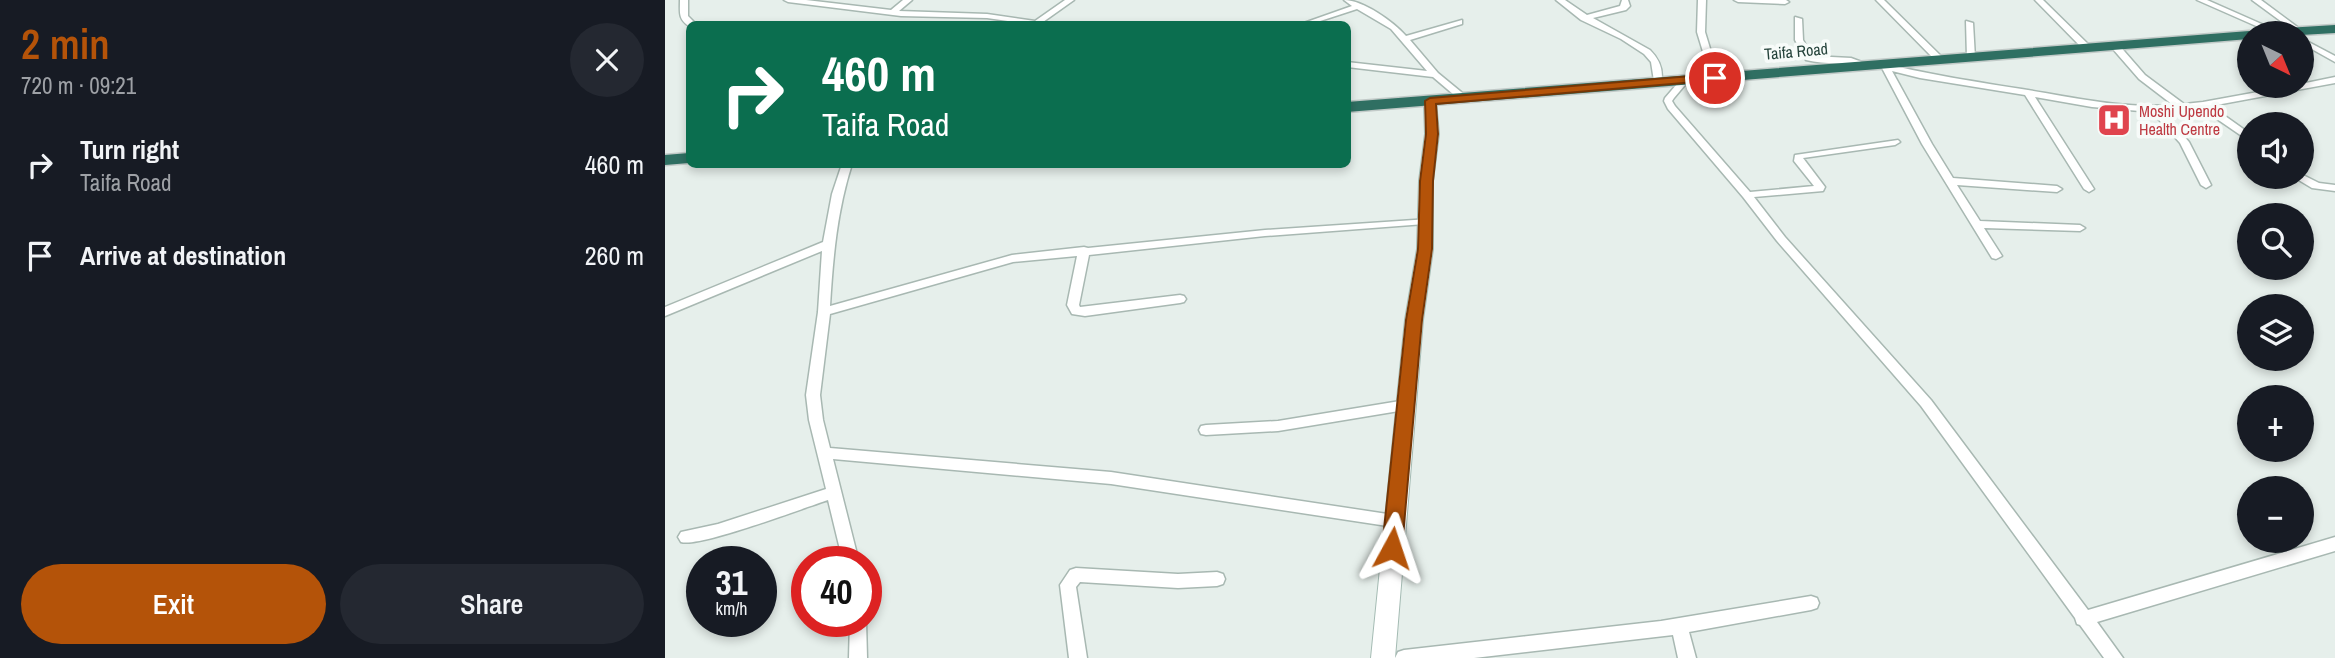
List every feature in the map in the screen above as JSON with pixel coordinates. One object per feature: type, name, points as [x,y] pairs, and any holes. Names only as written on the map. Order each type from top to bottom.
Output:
[{"type":"highway","points":[[2314,32],[2335,29]]},
{"type":"highway","name":"Taifa Road","points":[[1351,107],[2237,36]]},
{"type":"highway","points":[[665,160],[686,158]]},
{"type":"street","points":[[684,0],[681,13],[687,21]]},
{"type":"street","points":[[788,0],[894,12],[987,16],[1018,21]]},
{"type":"street","points":[[894,12],[908,0]]},
{"type":"street","points":[[1041,21],[1070,0]]},
{"type":"street","points":[[1348,0],[1394,27],[1435,75],[1463,98]]},
{"type":"street","points":[[1560,0],[1584,18],[1645,52],[1657,66],[1658,81]]},
{"type":"street","points":[[1702,0],[1701,32],[1715,78]]},
{"type":"street","points":[[1738,0],[1785,2]]},
{"type":"street","points":[[1880,0],[1940,60]]},
{"type":"street","points":[[2039,0],[2087,48]]},
{"type":"street","points":[[2200,0],[2250,21]]},
{"type":"street","points":[[2256,0],[2280,21]]},
{"type":"street","points":[[1584,18],[1623,8],[1626,6],[1625,2]]},
{"type":"street","points":[[1314,21],[1358,6]]},
{"type":"street","points":[[1798,19],[1799,40],[1809,58],[1852,59],[1875,66],[2092,104],[2155,109],[2182,107],[2335,80]]},
{"type":"street","points":[[1406,38],[1458,22]]},
{"type":"street","points":[[1969,23],[1971,58]]},
{"type":"street","points":[[2115,46],[2142,77],[2182,107]]},
{"type":"street","points":[[2314,46],[2335,60]]},
{"type":"street","points":[[1351,64],[1435,75]]},
{"type":"street","points":[[1875,66],[1996,256]]},
{"type":"street","points":[[1686,79],[1668,101],[1781,239],[1926,403],[2114,658]]},
{"type":"street","points":[[2028,93],[2089,189]]},
{"type":"street","points":[[1383,658],[1414,320],[1425,249],[1432,134],[1430,101]]},
{"type":"street","points":[[2203,104],[2237,129]]},
{"type":"street","points":[[2155,109],[2184,142],[2206,185]]},
{"type":"street","points":[[1747,195],[1819,188],[1798,157],[1895,142]]},
{"type":"street","points":[[846,168],[837,194],[828,244],[824,312],[813,395],[816,420],[847,546]]},
{"type":"street","points":[[1949,181],[2057,189]]},
{"type":"street","points":[[2314,185],[2335,188]]},
{"type":"street","points":[[824,312],[1011,259],[1084,250],[1425,221]]},
{"type":"street","points":[[1976,224],[2080,228]]},
{"type":"street","points":[[665,312],[828,244]]},
{"type":"street","points":[[1084,250],[1073,305],[1076,311],[1180,299]]},
{"type":"street","points":[[1206,430],[1277,426],[1406,405]]},
{"type":"street","points":[[824,453],[1111,478],[1394,521]]},
{"type":"street","points":[[686,537],[718,530],[835,492]]},
{"type":"street","points":[[2083,619],[2335,544]]},
{"type":"street","points":[[1078,658],[1068,585],[1076,575],[1178,581],[1217,579]]},
{"type":"street","points":[[1405,658],[1679,626],[1811,603]]},
{"type":"street","points":[[1679,626],[1687,658]]},
{"type":"street","points":[[858,637],[858,658]]},
{"type":"place","name":"Moshi Upendo Health Centre","points":[[2114,120]]},
{"type":"route","points":[[1392,548],[1414,320],[1425,249],[1426,181],[1432,134],[1430,101],[1715,78]]}]
